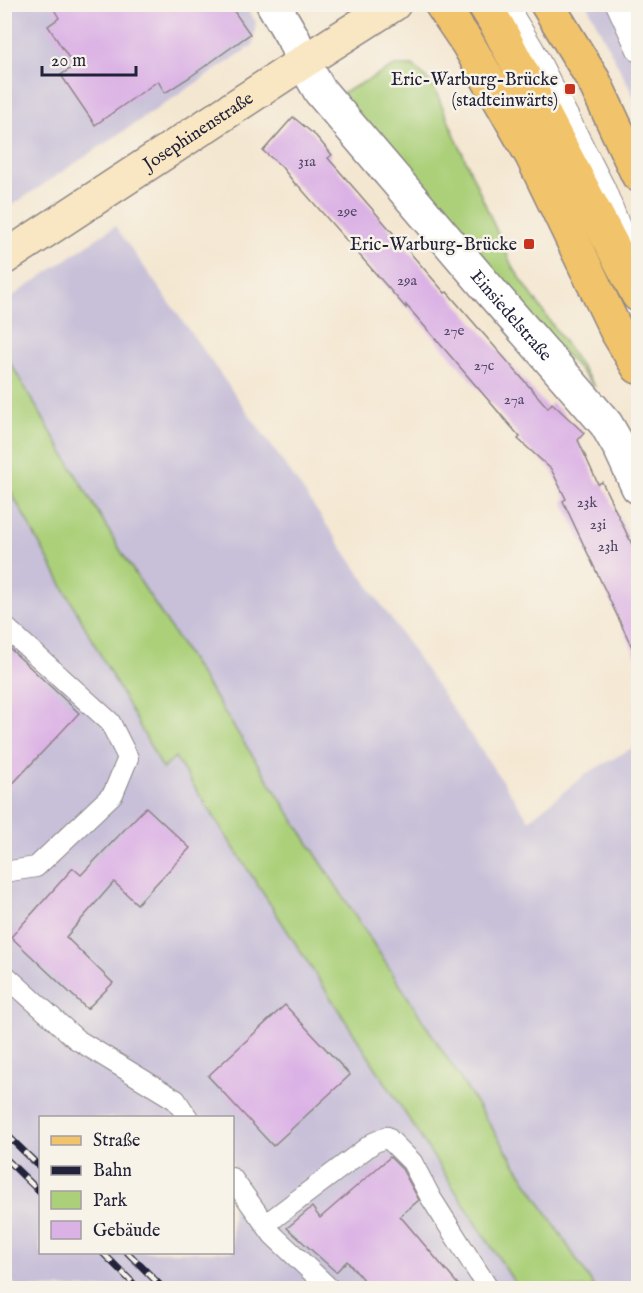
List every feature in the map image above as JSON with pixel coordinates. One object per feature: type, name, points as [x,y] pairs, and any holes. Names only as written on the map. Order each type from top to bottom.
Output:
[{"type":"main road","points":[[441,4],[468,44],[532,156],[616,330],[639,367]]},
{"type":"main road","points":[[484,4],[503,35],[639,295]]},
{"type":"main road","points":[[547,4],[594,81],[639,175]]},
{"type":"street","name":"Einsiedelstraße","points":[[273,4],[320,91],[606,424],[639,487]]},
{"type":"street","name":"Josephinenstraße","points":[[4,258],[394,4]]},
{"type":"lane","points":[[512,4],[515,18],[534,49],[604,188],[639,271]]},
{"type":"lane","points":[[616,4],[639,52]]},
{"type":"lane","points":[[4,626],[110,722],[128,758],[113,794],[36,867],[4,872]]},
{"type":"lane","points":[[4,974],[76,1040],[176,1100],[187,1116]]},
{"type":"lane","points":[[266,1224],[373,1143],[387,1137],[412,1162],[431,1198],[488,1288]]},
{"type":"lane","points":[[234,1181],[273,1235],[329,1288]]},
{"type":"shaded area","points":[[5,5],[244,5],[256,22],[253,45],[5,210]]},
{"type":"shaded area","points":[[587,5],[638,5],[638,105]]},
{"type":"shaded area","points":[[115,226],[295,479],[529,820],[587,773],[638,745],[638,1288],[18,1288],[5,1275],[4,302]]},
{"type":"green space","points":[[395,66],[413,66],[435,90],[512,266],[595,387],[333,98]]},
{"type":"green space","points":[[4,352],[122,553],[595,1288],[518,1288],[175,757],[163,769],[5,481]]},
{"type":"building","points":[[51,4],[229,4],[250,34],[165,93],[158,81],[95,125],[61,75],[74,66],[48,26],[59,18]]},
{"type":"building","points":[[293,117],[316,136],[332,155],[328,158],[548,408],[552,403],[584,433],[578,440],[598,484],[602,482],[639,559],[639,662],[563,501],[566,499],[551,469],[518,439],[520,437],[406,305],[406,308],[281,166],[263,151]]},
{"type":"building","points":[[4,643],[79,713],[4,793]]},
{"type":"building","points":[[146,807],[190,848],[137,904],[114,882],[66,937],[113,983],[87,1009],[11,937],[73,868],[81,875]]},
{"type":"building","points":[[285,1005],[350,1075],[273,1146],[208,1076]]},
{"type":"building","points":[[390,1157],[402,1169],[419,1200],[400,1216],[461,1288],[370,1288],[347,1261],[336,1272],[287,1228],[312,1207],[320,1218]]},
{"type":"railway","points":[[4,1132],[39,1166]]},
{"type":"railway","points":[[4,1157],[39,1191]]},
{"type":"railway","points":[[104,1254],[138,1288]]},
{"type":"railway","points":[[129,1254],[163,1288]]},
{"type":"place","name":"Eric-Warburg-Brücke (stadteinwärts)","points":[[570,89]]},
{"type":"place","name":"Eric-Warburg-Brücke","points":[[529,244]]}]
